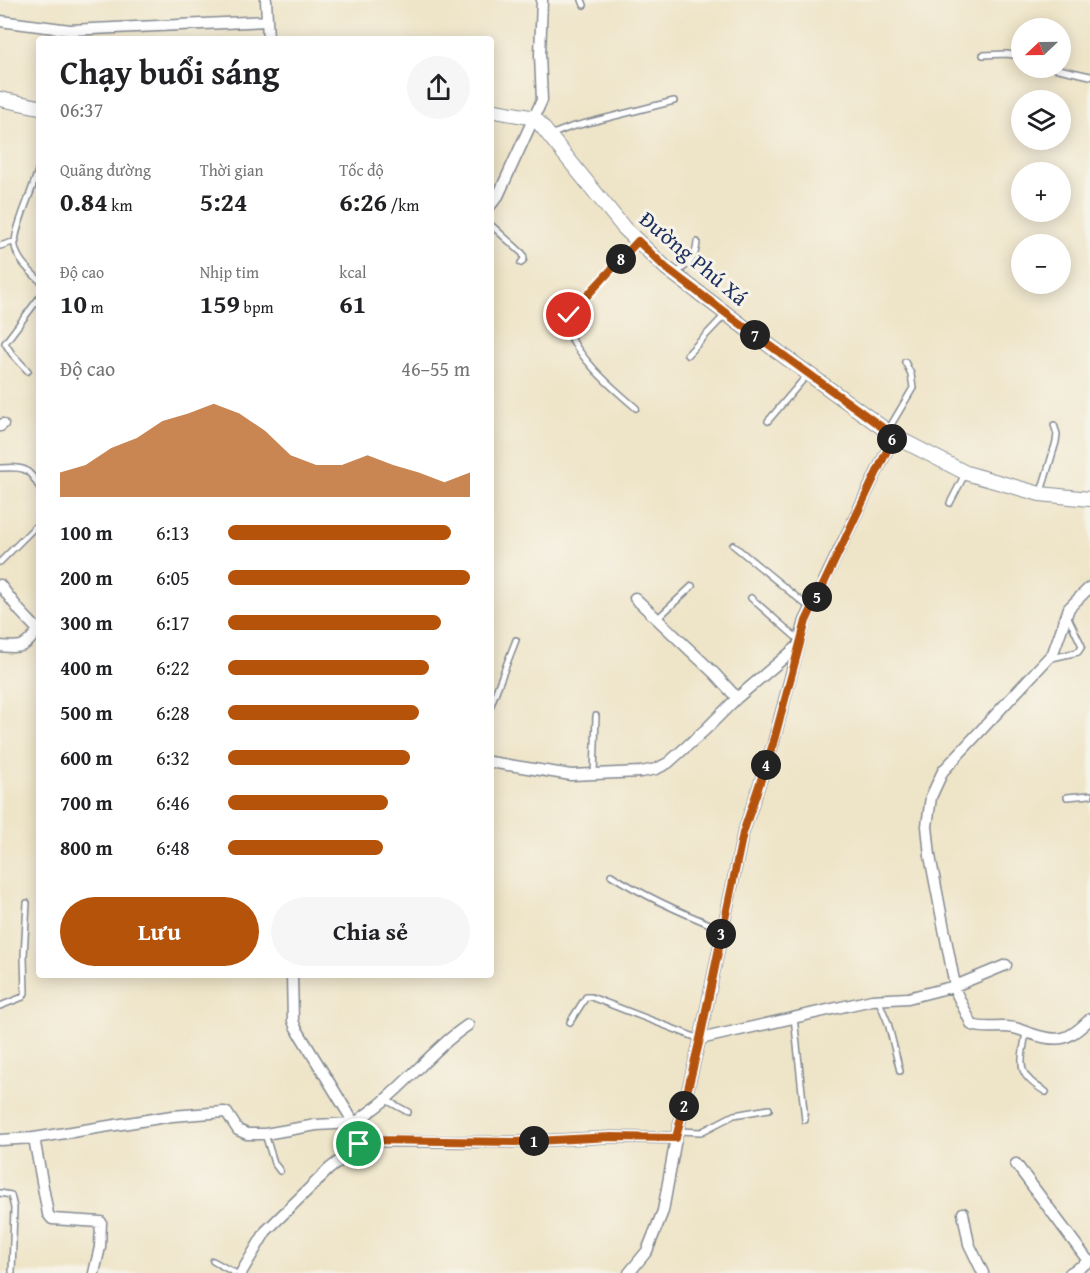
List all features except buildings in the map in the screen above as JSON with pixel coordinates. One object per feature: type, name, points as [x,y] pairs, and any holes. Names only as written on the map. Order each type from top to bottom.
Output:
[{"type":"street","points":[[266,0],[268,36]]},
{"type":"street","points":[[494,201],[535,118],[543,95],[540,54],[542,0]]},
{"type":"street","points":[[0,21],[70,35],[267,21]]},
{"type":"street","points":[[0,99],[36,106]]},
{"type":"street","points":[[494,111],[535,118]]},
{"type":"street","name":"Đường Phú Xá","points":[[535,118],[624,228],[674,274],[891,433],[966,473],[1040,494],[1090,499]]},
{"type":"street","points":[[629,1273],[647,1251],[663,1211],[677,1134],[700,1039],[743,833],[773,744],[799,643],[811,609],[891,433]]},
{"type":"street","points":[[0,585],[36,627]]},
{"type":"street","points":[[1090,587],[1072,604],[1056,646],[1047,659],[943,771],[931,796],[927,826],[930,856],[954,986],[972,1025],[980,1028],[1011,1027],[1055,1040],[1063,1039],[1080,1029],[1090,1019]]},
{"type":"street","points":[[635,598],[737,698]]},
{"type":"street","points":[[0,646],[25,645],[36,633]]},
{"type":"street","points":[[494,763],[571,775],[641,772],[656,769],[668,763],[799,643]]},
{"type":"street","points":[[700,1039],[878,999],[908,998],[954,986],[1006,964]]},
{"type":"street","points":[[292,978],[293,1021],[296,1028],[365,1141]]},
{"type":"street","points":[[0,1140],[34,1138],[172,1116],[224,1112],[238,1130],[247,1134],[265,1134],[316,1125],[354,1124],[386,1100],[450,1037],[468,1025]]},
{"type":"street","points":[[241,1273],[267,1231],[329,1169],[365,1141],[516,1142],[677,1134]]},
{"type":"street","points":[[34,1138],[48,1214],[52,1219],[101,1222],[100,1247],[93,1273]]},
{"type":"street","points":[[1016,1164],[1089,1262],[1070,1273]]},
{"type":"street","points":[[963,1213],[969,1244],[983,1273]]},
{"type":"lane","points":[[983,55],[1011,55]]},
{"type":"lane","points":[[1071,72],[1090,76]]},
{"type":"lane","points":[[548,135],[674,100]]},
{"type":"lane","points":[[36,175],[19,226],[15,246],[24,265],[36,277]]},
{"type":"lane","points":[[494,228],[523,254],[524,259],[521,263]]},
{"type":"lane","points":[[0,246],[16,241]]},
{"type":"lane","points":[[636,408],[592,367],[568,335],[565,326],[569,315],[638,241]]},
{"type":"lane","points":[[674,274],[693,261],[697,253],[697,242]]},
{"type":"lane","points":[[28,371],[5,343],[36,302]]},
{"type":"lane","points":[[687,355],[727,314]]},
{"type":"lane","points":[[891,433],[913,387],[911,374],[905,362]]},
{"type":"lane","points":[[768,421],[809,373]]},
{"type":"lane","points":[[1040,494],[1056,442],[1057,429],[1054,425]]},
{"type":"lane","points":[[0,468],[21,467],[28,471],[36,483]]},
{"type":"lane","points":[[950,502],[966,473]]},
{"type":"lane","points":[[0,562],[36,526]]},
{"type":"lane","points":[[733,545],[811,609]]},
{"type":"lane","points":[[657,619],[692,586]]},
{"type":"lane","points":[[751,598],[799,643]]},
{"type":"lane","points":[[1047,659],[1078,652],[1082,646],[1067,615]]},
{"type":"lane","points":[[494,697],[516,640]]},
{"type":"lane","points":[[594,774],[596,716]]},
{"type":"lane","points":[[1067,797],[1090,795]]},
{"type":"lane","points":[[611,875],[681,912],[722,929]]},
{"type":"lane","points":[[0,1006],[22,997],[25,993],[24,956],[27,903]]},
{"type":"lane","points":[[570,1022],[582,1001],[586,997],[591,997],[700,1039]]},
{"type":"lane","points":[[878,999],[888,1023],[893,1051],[900,1071]]},
{"type":"lane","points":[[794,1017],[805,1120]]},
{"type":"lane","points":[[1026,1032],[1022,1059],[1023,1071],[1029,1082],[1046,1092]]},
{"type":"lane","points":[[386,1100],[408,1112]]},
{"type":"lane","points":[[677,1134],[702,1132],[734,1115],[770,1109]]},
{"type":"lane","points":[[265,1134],[274,1163],[280,1171]]},
{"type":"lane","points":[[0,1193],[11,1195],[15,1208],[12,1273]]},
{"type":"lane","points":[[213,1261],[235,1273]]},
{"type":"route","points":[[359,1144],[372,1140],[439,1143],[611,1137],[676,1138],[700,1039],[743,833],[773,744],[798,645],[806,621],[894,436],[666,268],[638,241],[569,315]]}]
